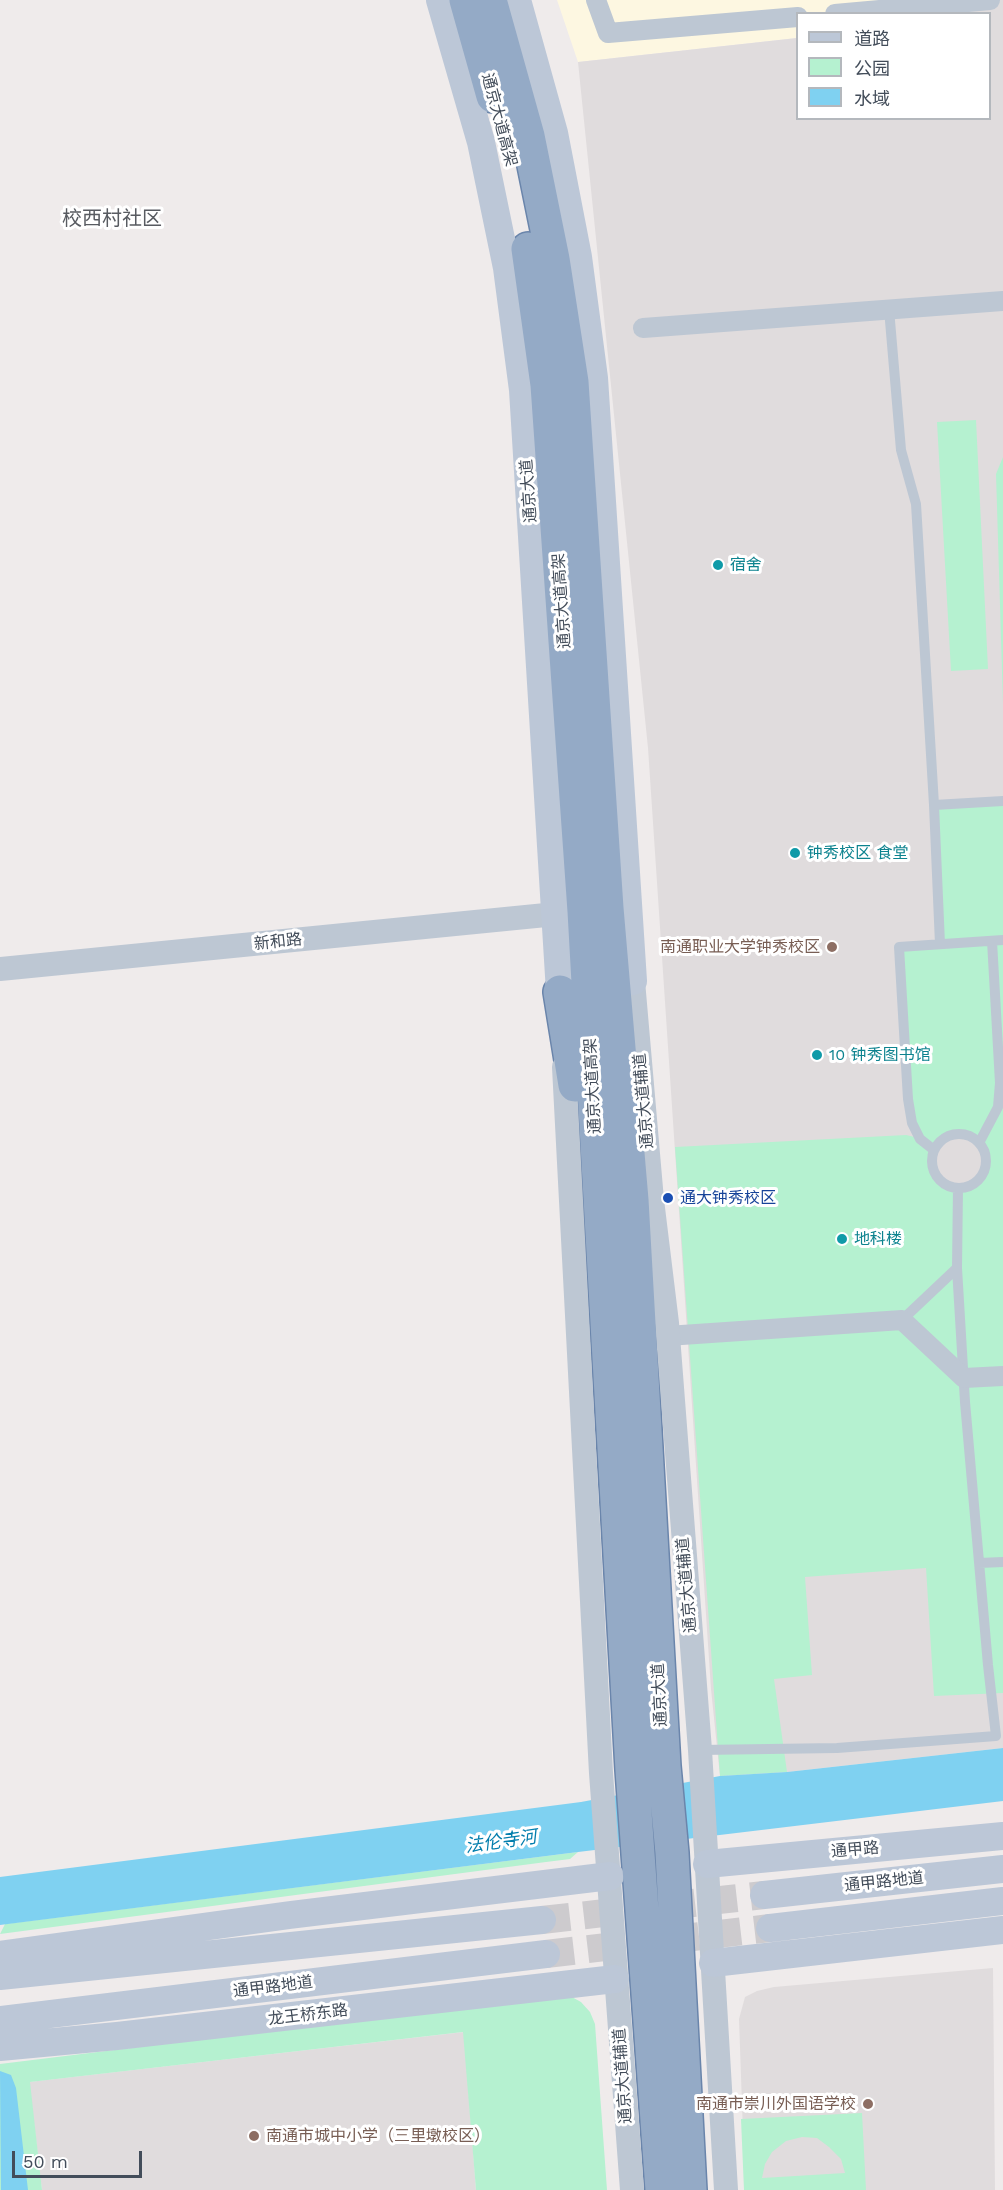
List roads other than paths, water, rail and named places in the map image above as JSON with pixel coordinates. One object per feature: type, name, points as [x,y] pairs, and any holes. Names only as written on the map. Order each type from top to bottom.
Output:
[{"type":"highway","name":"通京大道高架","points":[[466,0],[506,141],[531,264],[547,385],[584,740],[607,908],[632,1200]]},
{"type":"highway","name":"通京大道高架","points":[[490,0],[528,136],[553,259],[572,382],[584,740],[584,911],[600,1210]]},
{"type":"highway","points":[[632,1200],[633,981]]},
{"type":"highway","points":[[560,992],[582,1128],[600,1210]]},
{"type":"highway","name":"通京大道","points":[[632,1200],[664,1766],[672,1853],[683,2190]]},
{"type":"highway","name":"通京大道","points":[[600,1210],[617,1772],[640,1860],[683,2190]]},
{"type":"main road","name":"通京大道","points":[[440,0],[481,142],[507,268],[523,390],[560,992]]},
{"type":"main road","points":[[517,0],[554,133],[578,257],[594,378],[633,981]]},
{"type":"main road","name":"通甲路","points":[[706,1857],[1003,1836]]},
{"type":"main road","name":"通甲路地道","points":[[764,1895],[1003,1869]]},
{"type":"main road","points":[[0,1955],[609,1870]]},
{"type":"main road","name":"通甲路地道","points":[[770,1928],[1003,1901]]},
{"type":"main road","points":[[0,1976],[542,1920]]},
{"type":"main road","points":[[713,1963],[1003,1930]]},
{"type":"main road","name":"通甲路地道","points":[[0,2020],[546,1954]]},
{"type":"main road","name":"龙王桥东路","points":[[0,2047],[117,2036],[615,1979]]},
{"type":"street","points":[[596,0],[608,33],[796,17]]},
{"type":"street","points":[[858,12],[990,0]]},
{"type":"street","points":[[643,328],[1003,301]]},
{"type":"street","name":"新和路","points":[[0,969],[556,914]]},
{"type":"street","name":"通京大道辅道","points":[[633,981],[652,1200],[667,1336],[700,1757],[726,2190]]},
{"type":"street","name":"通京大道辅道","points":[[560,992],[617,1772],[609,1870],[615,1979],[632,2190]]},
{"type":"street","points":[[667,1336],[902,1320],[964,1378],[1003,1376]]},
{"type":"lane","points":[[889,309],[901,450],[916,504],[940,944]]},
{"type":"lane","points":[[934,805],[1003,801]]},
{"type":"lane","points":[[934,1150],[920,1139],[912,1123],[908,1100],[899,947],[998,941],[998,1107],[979,1143]]},
{"type":"lane","points":[[964,1134],[979,1143],[984,1151],[985,1168],[975,1183],[958,1188],[941,1182],[936,1175],[932,1158],[934,1150],[946,1137],[964,1134]]},
{"type":"lane","points":[[700,1757],[996,1736],[964,1378],[957,1268],[958,1188]]},
{"type":"lane","points":[[902,1320],[957,1268]]},
{"type":"lane","points":[[979,1563],[1003,1562]]},
{"type":"water","name":"法伦寺河","points":[[1003,1748],[1003,1801],[0,1925],[0,1877],[581,1802],[720,1776],[787,1772]]},
{"type":"water","points":[[0,2071],[11,2075],[16,2088],[28,2190],[1,2190]]},
{"type":"tunnel","points":[[542,1920],[764,1895]]},
{"type":"tunnel","points":[[546,1954],[770,1928]]},
{"type":"place","name":"宿舍","points":[[718,565]]},
{"type":"place","name":"钟秀校区 食堂","points":[[795,853]]},
{"type":"place","name":"南通职业大学钟秀校区","points":[[832,947]]},
{"type":"place","name":"10 钟秀图书馆","points":[[817,1055]]},
{"type":"place","name":"通大钟秀校区","points":[[668,1198]]},
{"type":"place","name":"地科楼","points":[[842,1239]]},
{"type":"place","name":"南通市崇川外国语学校","points":[[868,2104]]},
{"type":"place","name":"南通市城中小学（三里墩校区）","points":[[254,2136]]},
{"type":"district","name":"校西村社区","points":[[112,219]]}]
